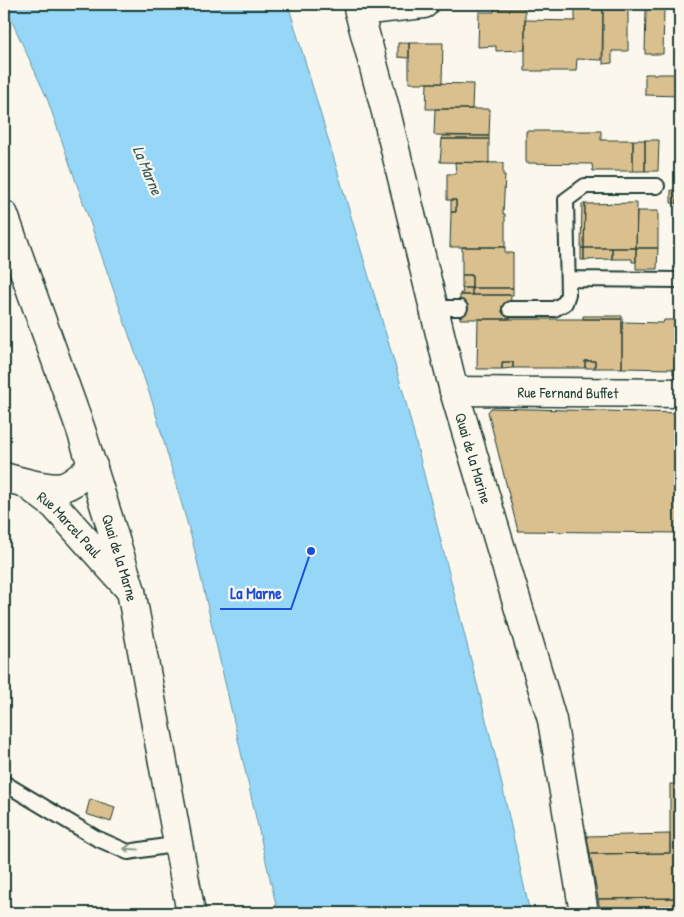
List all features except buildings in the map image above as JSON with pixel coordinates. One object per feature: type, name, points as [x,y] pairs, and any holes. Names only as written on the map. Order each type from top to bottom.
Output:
[{"type":"street","points":[[358,8],[424,4]]},
{"type":"street","name":"Quai de la Marine","points":[[358,8],[447,308],[454,390],[552,720],[584,913]]},
{"type":"street","name":"Quai de la Marne","points":[[4,215],[93,466],[131,590],[191,913]]},
{"type":"street","name":"Rue Fernand Buffet","points":[[454,390],[680,393]]},
{"type":"street","name":"Rue Marcel Paul","points":[[14,480],[62,487],[73,482],[93,466]]},
{"type":"street","name":"Rue Marcel Paul","points":[[14,480],[54,506],[131,590]]},
{"type":"lane","points":[[510,309],[554,309],[566,303],[568,279],[566,200],[585,186],[657,186]]},
{"type":"lane","points":[[568,279],[680,280]]},
{"type":"lane","points":[[4,783],[96,838],[128,852],[179,844]]},
{"type":"water","points":[[4,4],[288,4],[404,395],[498,767],[530,913],[276,913],[276,905],[193,543],[153,404],[47,98]]},
{"type":"place","name":"La Marne","points":[[311,551]]}]
